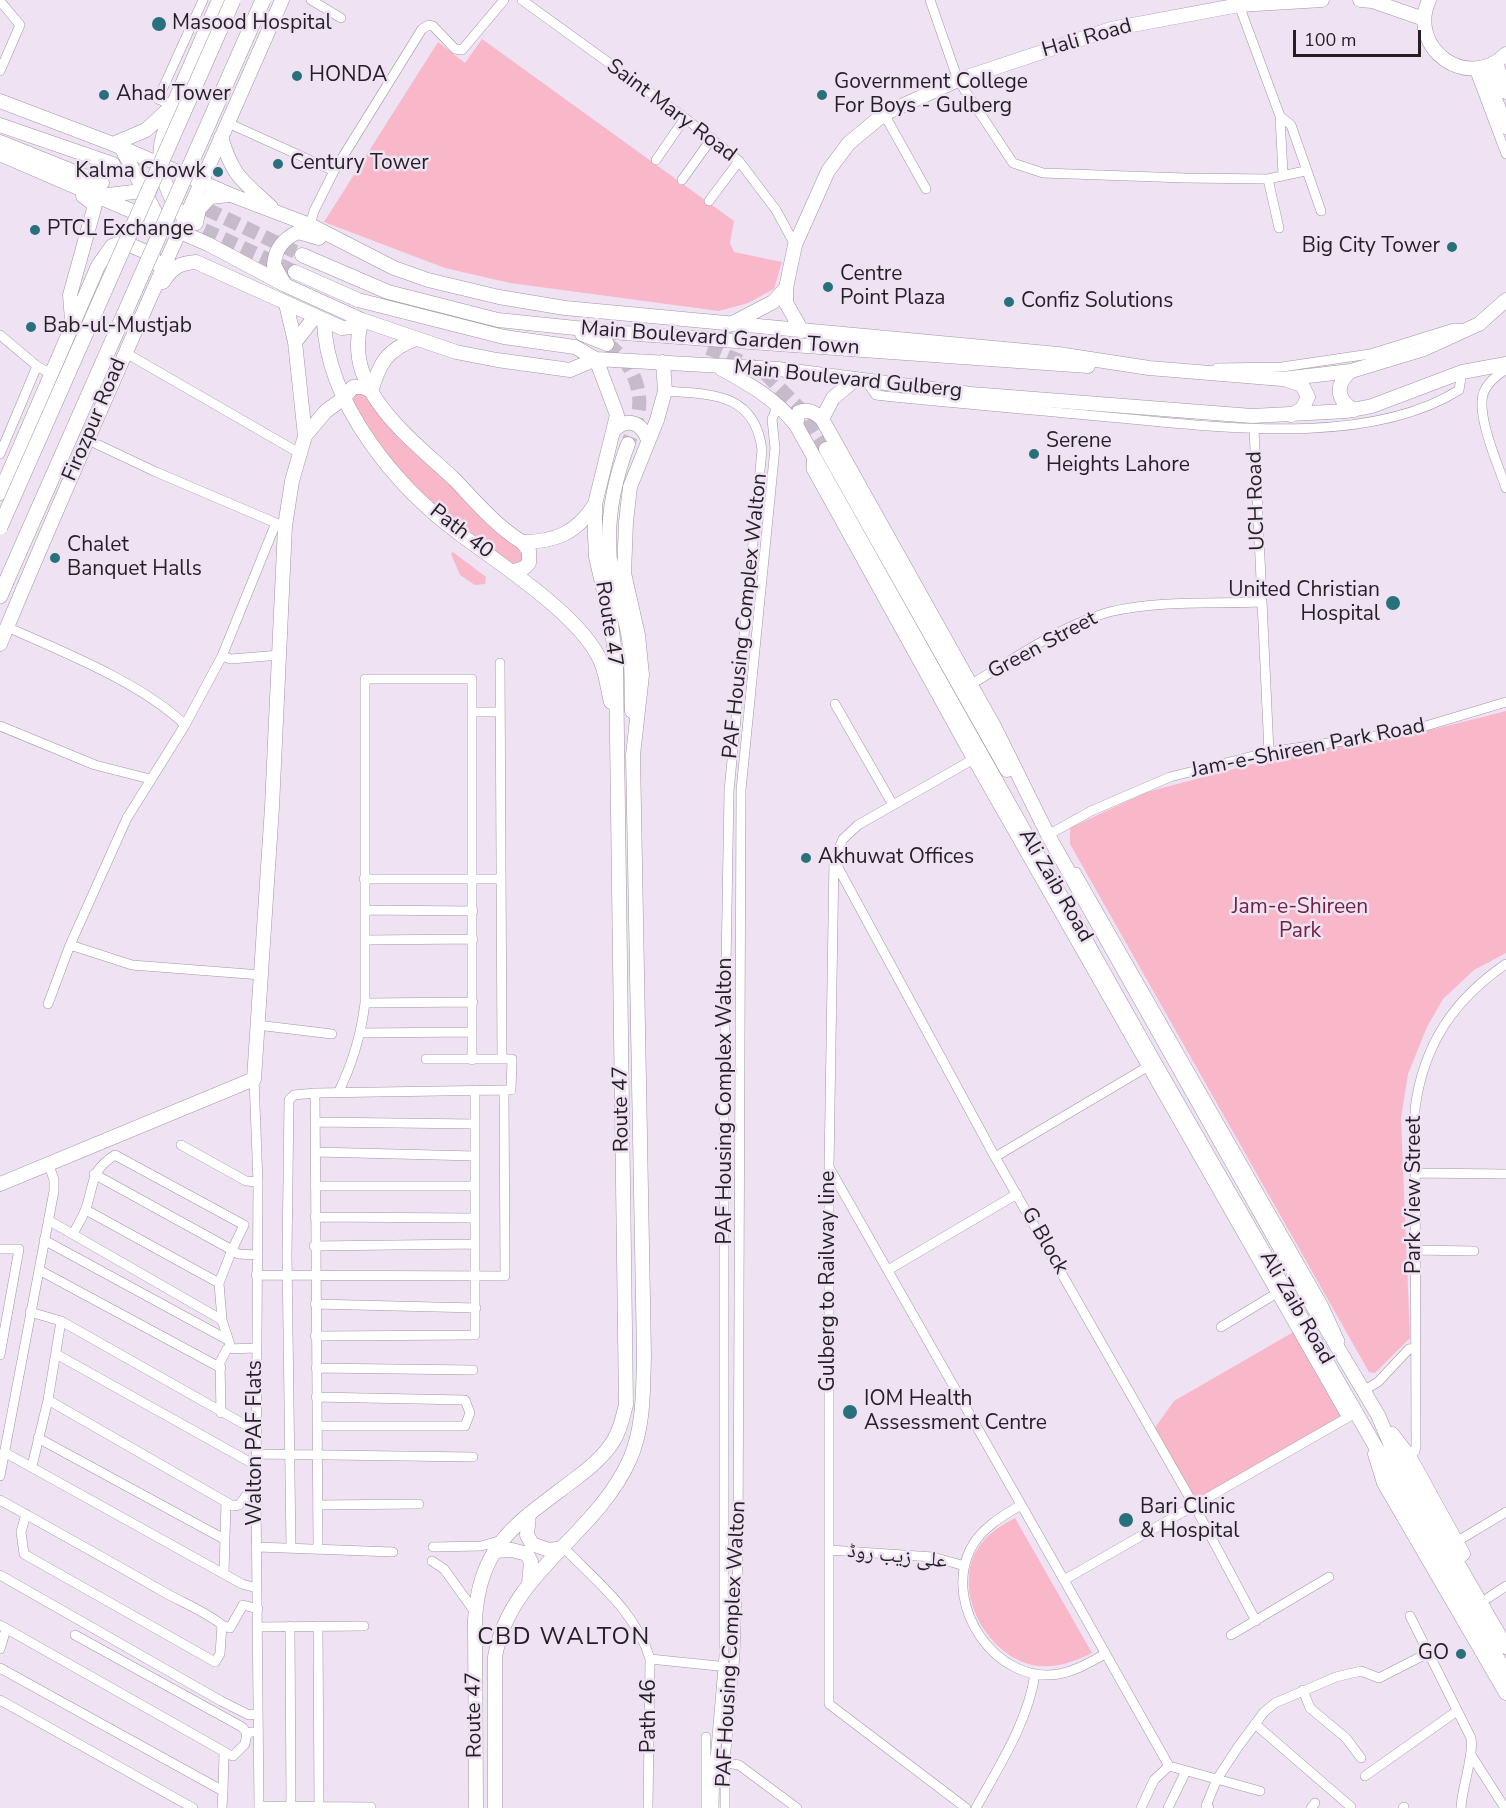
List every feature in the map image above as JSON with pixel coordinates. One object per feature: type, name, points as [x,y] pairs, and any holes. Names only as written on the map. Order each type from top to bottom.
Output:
[{"type":"main road","points":[[0,142],[100,190],[162,225],[182,226],[166,188],[161,147],[173,105],[219,0]]},
{"type":"main road","points":[[0,527],[233,0]]},
{"type":"main road","points":[[3,589],[263,0]]},
{"type":"main road","name":"Firozpur Road","points":[[0,644],[124,352],[144,312],[282,0]]},
{"type":"main road","name":"Hali Road","points":[[786,288],[795,245],[828,171],[849,143],[884,114],[958,80],[1111,29],[1239,5],[1322,0]]},
{"type":"main road","points":[[1360,0],[1372,1],[1424,19]]},
{"type":"main road","points":[[1429,0],[1424,19],[1430,45],[1438,55],[1454,66],[1494,64]]},
{"type":"main road","points":[[1494,64],[1506,92]]},
{"type":"main road","points":[[1494,64],[1506,127]]},
{"type":"main road","points":[[0,101],[117,146],[231,195]]},
{"type":"main road","points":[[117,146],[146,130],[173,105]]},
{"type":"main road","points":[[0,125],[112,164]]},
{"type":"main road","points":[[221,137],[229,165],[238,178],[278,213]]},
{"type":"main road","points":[[117,146],[162,225],[165,248],[144,312]]},
{"type":"main road","points":[[0,154],[95,205],[70,295],[72,322]]},
{"type":"main road","points":[[20,163],[100,190],[144,191],[202,182]]},
{"type":"main road","points":[[208,244],[197,230],[196,220],[199,209],[210,197],[231,195]]},
{"type":"main road","name":"Main Boulevard Gulberg","points":[[231,195],[310,225],[345,245],[394,268],[428,280],[499,297],[565,308],[1058,354],[1191,372],[1282,379],[1351,371],[1424,349],[1474,327],[1506,300]]},
{"type":"main road","name":"Main Boulevard Gulberg","points":[[182,226],[208,244],[285,285],[360,320],[456,352],[570,370],[596,359],[778,369],[971,394],[1113,407],[1252,416],[1354,410],[1389,401],[1462,372],[1506,364]]},
{"type":"main road","points":[[285,285],[274,266],[275,256],[285,240],[298,232],[345,245]]},
{"type":"main road","points":[[0,493],[72,322],[107,250],[123,242],[153,255],[155,267],[144,312]]},
{"type":"main road","name":"Main Boulevard Garden Town","points":[[302,255],[407,297],[498,320],[624,333],[1053,365],[1149,368]]},
{"type":"main road","points":[[144,312],[171,269],[186,262],[196,262],[319,319],[349,329],[360,320]]},
{"type":"main road","name":"Main Boulevard Garden Town","points":[[295,272],[358,300],[504,337],[575,347],[596,359]]},
{"type":"main road","points":[[729,325],[773,302],[786,288]]},
{"type":"main road","points":[[786,288],[786,303],[802,331]]},
{"type":"main road","points":[[0,1184],[254,1079],[280,655],[280,524],[305,436],[295,342],[286,304]]},
{"type":"main road","points":[[295,342],[319,319]]},
{"type":"main road","name":"Path 40","points":[[319,319],[332,371],[344,399],[377,450],[414,495],[459,534],[512,572],[578,630],[597,654],[616,728]]},
{"type":"main road","name":"Path 40","points":[[360,320],[357,346],[371,392],[390,418],[414,443],[498,524],[522,542],[561,537],[586,517],[595,504]]},
{"type":"main road","points":[[560,327],[607,344]]},
{"type":"main road","points":[[624,333],[708,348]]},
{"type":"main road","points":[[305,436],[326,411],[344,399],[353,387],[363,387],[371,392],[375,374],[390,353],[416,339]]},
{"type":"main road","name":"Route 47","points":[[476,1808],[475,1612],[482,1572],[498,1545],[529,1514],[590,1468],[606,1450],[616,1437],[626,1405],[616,649],[596,557],[595,504],[614,430],[615,407],[596,359]]},
{"type":"main road","name":"Route 47","points":[[495,1808],[495,1657],[499,1632],[511,1608],[529,1583],[564,1548],[612,1493],[630,1459],[638,1435],[642,1408],[644,1355],[633,755],[642,675],[638,635],[624,573],[630,487],[657,420],[665,391],[663,362]]},
{"type":"main road","name":"Ali Zaib Road","points":[[715,365],[762,392],[778,405],[795,424],[1352,1415],[1369,1432],[1506,1673]]},
{"type":"main road","points":[[1351,371],[1341,382],[1339,394],[1344,405],[1354,410]]},
{"type":"main road","points":[[795,424],[799,412],[805,410],[811,411],[822,419],[833,398],[860,379]]},
{"type":"main road","points":[[1282,379],[1297,382],[1306,390],[1306,403],[1290,415]]},
{"type":"main road","name":"Ali Zaib Road","points":[[822,419],[970,685],[1048,835],[1314,1308],[1378,1415],[1409,1456],[1506,1629]]},
{"type":"main road","points":[[614,430],[621,423],[634,422],[641,426],[648,440]]},
{"type":"main road","points":[[628,444],[616,477],[609,518],[609,547],[630,653],[633,755]]},
{"type":"main road","points":[[826,449],[982,729],[1048,835]]},
{"type":"main road","points":[[512,572],[524,568],[531,559],[529,551],[522,542]]},
{"type":"main road","name":"Ali Zaib Road","points":[[1378,1415],[1395,1455],[1506,1647]]},
{"type":"main road","name":"Ali Zaib Road","points":[[1369,1432],[1384,1483],[1506,1694]]},
{"type":"main road","points":[[529,1514],[527,1535],[532,1544],[540,1548],[564,1548]]},
{"type":"main road","points":[[498,1545],[527,1554],[531,1562],[529,1583]]},
{"type":"street","points":[[173,105],[158,99],[203,0]]},
{"type":"street","points":[[311,0],[341,18]]},
{"type":"street","points":[[310,225],[314,211],[334,171],[422,29],[429,25],[433,26],[455,49],[462,50],[504,0]]},
{"type":"street","name":"Saint Mary Road","points":[[522,0],[712,138],[739,161],[776,210],[795,245]]},
{"type":"street","points":[[930,0],[958,80],[1013,163],[1043,173],[1268,179],[1305,171]]},
{"type":"street","points":[[0,1],[20,25],[0,71]]},
{"type":"street","points":[[1239,5],[1281,116],[1283,174]]},
{"type":"street","points":[[1494,64],[1506,154]]},
{"type":"street","points":[[884,114],[926,189]]},
{"type":"street","points":[[1281,116],[1291,125],[1305,171],[1321,211]]},
{"type":"street","points":[[656,160],[685,118]]},
{"type":"street","points":[[228,123],[334,171]]},
{"type":"street","points":[[682,180],[712,138]]},
{"type":"street","points":[[709,201],[739,161]]},
{"type":"street","points":[[1268,179],[1279,228]]},
{"type":"street","points":[[1191,372],[1221,368],[1282,367],[1370,354],[1454,328],[1474,327]]},
{"type":"street","points":[[0,335],[37,366],[51,374]]},
{"type":"street","points":[[124,352],[301,454]]},
{"type":"street","points":[[0,454],[37,366]]},
{"type":"street","points":[[1506,369],[1492,379],[1482,402],[1503,470],[1506,488]]},
{"type":"street","points":[[860,379],[876,395],[1254,429],[1318,429],[1370,421],[1408,411],[1459,390],[1462,372]]},
{"type":"street","name":"PAF Housing Complex Walton","points":[[665,391],[715,396],[737,404],[755,420],[762,450],[729,791],[724,1082],[723,1666],[715,1760],[714,1808]]},
{"type":"street","name":"PAF Housing Complex Walton","points":[[725,1808],[715,1760],[734,1668],[738,1554],[741,790],[775,448],[772,419],[778,405]]},
{"type":"street","name":"UCH Road","points":[[1254,429],[1269,752]]},
{"type":"street","points":[[48,1005],[70,945],[127,818],[185,725],[222,656],[280,524],[156,472],[86,439]]},
{"type":"street","points":[[812,454],[811,469],[972,760],[1277,1293],[1352,1415],[1064,1580]]},
{"type":"street","name":"Green Street","points":[[970,685],[1065,630],[1107,613],[1150,605],[1262,603]]},
{"type":"street","points":[[7,627],[75,657],[160,702],[185,725]]},
{"type":"street","points":[[222,656],[231,659],[280,655]]},
{"type":"street","points":[[500,663],[502,1059]]},
{"type":"street","points":[[339,1093],[361,1033],[365,1003],[365,679],[472,679],[472,1060]]},
{"type":"street","name":"Jam-e-Shireen Park Road","points":[[1048,835],[1091,811],[1170,777],[1269,752],[1408,731],[1506,702]]},
{"type":"street","points":[[834,705],[893,805]]},
{"type":"street","points":[[472,712],[500,712]]},
{"type":"street","points":[[0,726],[95,765],[150,779]]},
{"type":"street","name":"Gulberg to Railway line","points":[[966,1808],[829,1704],[829,1167],[834,860],[843,839],[858,825],[972,760]]},
{"type":"street","name":"G Block","points":[[834,860],[995,1157],[1195,1506],[1256,1621]]},
{"type":"street","points":[[364,879],[501,879]]},
{"type":"street","points":[[365,910],[473,910]]},
{"type":"street","points":[[365,940],[473,939]]},
{"type":"street","points":[[70,945],[132,965],[261,975]]},
{"type":"street","name":"Park View Street","points":[[1409,1456],[1416,1446],[1415,1109],[1423,1066],[1456,1007],[1466,996],[1506,964]]},
{"type":"street","points":[[365,1003],[473,1002]]},
{"type":"street","points":[[257,1025],[332,1034]]},
{"type":"street","points":[[361,1033],[472,1032]]},
{"type":"street","points":[[291,1548],[287,1107],[294,1095],[315,1093],[511,1090],[512,1059],[426,1059]]},
{"type":"street","points":[[995,1157],[1147,1067]]},
{"type":"street","name":"Walton PAF Flats","points":[[254,1079],[258,1182],[256,1492],[259,1627],[256,1714],[252,1732],[259,1807]]},
{"type":"street","points":[[315,1336],[474,1336],[477,1333],[475,1090]]},
{"type":"street","points":[[256,1275],[506,1276],[504,1090]]},
{"type":"street","points":[[315,1093],[314,1276],[318,1548]]},
{"type":"street","points":[[316,1122],[475,1124]]},
{"type":"street","points":[[181,1145],[246,1181],[258,1182]]},
{"type":"street","points":[[316,1152],[475,1156]]},
{"type":"street","points":[[73,1234],[86,1210],[94,1174],[100,1164],[115,1155],[244,1225],[219,1282],[222,1320],[230,1344],[220,1362],[221,1413]]},
{"type":"street","points":[[0,1476],[48,1220],[54,1180],[50,1165]]},
{"type":"street","points":[[829,1167],[1168,1766],[1260,1791]]},
{"type":"street","points":[[1415,1173],[1506,1174]]},
{"type":"street","points":[[94,1174],[238,1254],[258,1255]]},
{"type":"street","points":[[315,1186],[475,1186]]},
{"type":"street","points":[[888,1270],[1017,1194]]},
{"type":"street","points":[[86,1210],[219,1282]]},
{"type":"street","points":[[315,1217],[475,1218]]},
{"type":"street","points":[[48,1220],[222,1320]]},
{"type":"street","points":[[44,1239],[230,1344],[256,1348]]},
{"type":"street","points":[[314,1246],[475,1244]]},
{"type":"street","points":[[0,1249],[20,1249],[0,1355]]},
{"type":"street","points":[[1415,1250],[1474,1251]]},
{"type":"street","points":[[39,1270],[220,1368]]},
{"type":"street","points":[[1221,1327],[1277,1293]]},
{"type":"street","points":[[315,1304],[476,1308]]},
{"type":"street","points":[[30,1312],[61,1321],[256,1431]]},
{"type":"street","points":[[32,1466],[48,1400],[61,1321]]},
{"type":"street","points":[[1363,1391],[1378,1382],[1409,1349],[1414,1348]]},
{"type":"street","points":[[56,1354],[256,1466]]},
{"type":"street","points":[[316,1368],[473,1370]]},
{"type":"street","points":[[316,1397],[465,1400],[470,1413],[465,1426],[317,1426]]},
{"type":"street","points":[[48,1400],[226,1502],[236,1506],[249,1492],[256,1492]]},
{"type":"street","points":[[38,1438],[224,1539]]},
{"type":"street","points":[[4,1452],[242,1584],[257,1588]]},
{"type":"street","points":[[257,1455],[473,1457]]},
{"type":"street","points":[[0,1500],[222,1625],[230,1628],[243,1605],[258,1610]]},
{"type":"street","points":[[224,1573],[226,1502]]},
{"type":"street","points":[[318,1505],[419,1504]]},
{"type":"street","points":[[1021,1505],[1000,1517],[984,1532],[971,1549],[965,1566],[963,1590],[967,1611],[980,1637],[1004,1662],[1035,1674],[1058,1674],[1105,1654]]},
{"type":"street","points":[[1456,1542],[1506,1512]]},
{"type":"street","points":[[26,1514],[21,1532],[24,1554],[215,1662],[220,1654],[222,1625]]},
{"type":"street","points":[[433,1547],[498,1545]]},
{"type":"street","points":[[257,1547],[393,1552]]},
{"type":"street","name":"Path 46","points":[[564,1548],[637,1626],[650,1659],[648,1808]]},
{"type":"street","name":"علی زیب روڈ","points":[[829,1550],[933,1557],[965,1566]]},
{"type":"street","points":[[432,1561],[444,1569],[475,1612]]},
{"type":"street","points":[[0,1575],[221,1701],[249,1715],[256,1714]]},
{"type":"street","points":[[1231,1635],[1329,1577]]},
{"type":"street","points":[[1488,1598],[1506,1586]]},
{"type":"street","points":[[1410,1616],[1471,1738],[1471,1755],[1463,1783],[1461,1808]]},
{"type":"street","points":[[290,1626],[291,1807]]},
{"type":"street","points":[[318,1626],[319,1808]]},
{"type":"street","points":[[259,1627],[364,1626]]},
{"type":"street","points":[[0,1648],[3,1627],[224,1752],[233,1756],[245,1744],[252,1732],[75,1635]]},
{"type":"street","points":[[1209,1808],[1206,1806],[1217,1779],[1256,1724],[1275,1703],[1336,1677],[1362,1671],[1380,1678],[1428,1653]]},
{"type":"street","points":[[650,1659],[734,1668]]},
{"type":"street","points":[[0,1668],[223,1791]]},
{"type":"street","points":[[976,1808],[1020,1722],[1032,1690],[1035,1674]]},
{"type":"street","points":[[1303,1690],[1310,1708],[1346,1738],[1361,1758]]},
{"type":"street","points":[[0,1700],[193,1808]]},
{"type":"street","points":[[1365,1776],[1457,1711]]},
{"type":"street","points":[[1256,1724],[1352,1806]]},
{"type":"street","points":[[706,1737],[715,1760],[706,1808]]},
{"type":"street","points":[[222,1808],[224,1752]]},
{"type":"street","points":[[1471,1755],[1505,1808]]},
{"type":"street","points":[[715,1760],[739,1765],[797,1808]]},
{"type":"street","points":[[1141,1808],[1155,1780],[1168,1766]]},
{"type":"street","points":[[1168,1808],[1186,1771]]},
{"type":"street","points":[[259,1807],[371,1807]]},
{"type":"green space","points":[[482,39],[734,221],[730,243],[734,252],[782,262],[774,289],[748,303],[719,311],[510,283],[445,268],[324,222],[438,42],[465,63]]},
{"type":"green space","points":[[358,386],[531,559],[512,572],[433,513],[354,417],[350,389]]},
{"type":"green space","points":[[453,552],[486,577],[485,584],[475,585],[460,575],[451,554]]},
{"type":"green space","name":"Jam-e-Shireen Park","points":[[1506,711],[1506,953],[1474,970],[1443,999],[1427,1027],[1408,1074],[1401,1118],[1410,1338],[1375,1373],[1369,1372],[1070,844],[1070,828],[1147,792],[1290,754],[1411,735]]},
{"type":"green space","points":[[1297,1330],[1347,1418],[1195,1507],[1152,1432],[1174,1401]]},
{"type":"green space","points":[[1015,1518],[1092,1653],[1080,1659],[1053,1666],[1022,1662],[993,1641],[982,1627],[974,1610],[970,1593],[969,1575],[973,1558],[991,1534]]},
{"type":"tunnel","points":[[169,191],[302,255]]},
{"type":"tunnel","points":[[185,221],[295,272]]},
{"type":"tunnel","points":[[607,344],[627,364],[638,390],[638,412],[628,444]]},
{"type":"tunnel","points":[[708,348],[762,370],[802,411],[826,449]]},
{"type":"place","name":"Masood Hospital","points":[[159,24]]},
{"type":"place","name":"HONDA","points":[[297,76]]},
{"type":"place","name":"Ahad Tower","points":[[104,95]]},
{"type":"place","name":"Government College For Boys - Gulberg","points":[[822,95]]},
{"type":"place","name":"Century Tower","points":[[278,164]]},
{"type":"place","name":"Kalma Chowk","points":[[218,172]]},
{"type":"place","name":"PTCL Exchange","points":[[35,230]]},
{"type":"place","name":"Big City Tower","points":[[1452,247]]},
{"type":"place","name":"Centre Point Plaza","points":[[828,287]]},
{"type":"place","name":"Confiz Solutions","points":[[1009,302]]},
{"type":"place","name":"Bab-ul-Mustjab","points":[[31,327]]},
{"type":"place","name":"Serene Heights Lahore","points":[[1034,454]]},
{"type":"place","name":"Chalet Banquet Halls","points":[[55,558]]},
{"type":"place","name":"United Christian Hospital","points":[[1393,603]]},
{"type":"place","name":"Akhuwat Offices","points":[[806,858]]},
{"type":"place","name":"IOM Health Assessment Centre","points":[[850,1412]]},
{"type":"place","name":"Bari Clinic & Hospital","points":[[1126,1520]]},
{"type":"place","name":"GO","points":[[1461,1654]]},
{"type":"district","name":"CBD WALTON","points":[[564,1638]]}]
